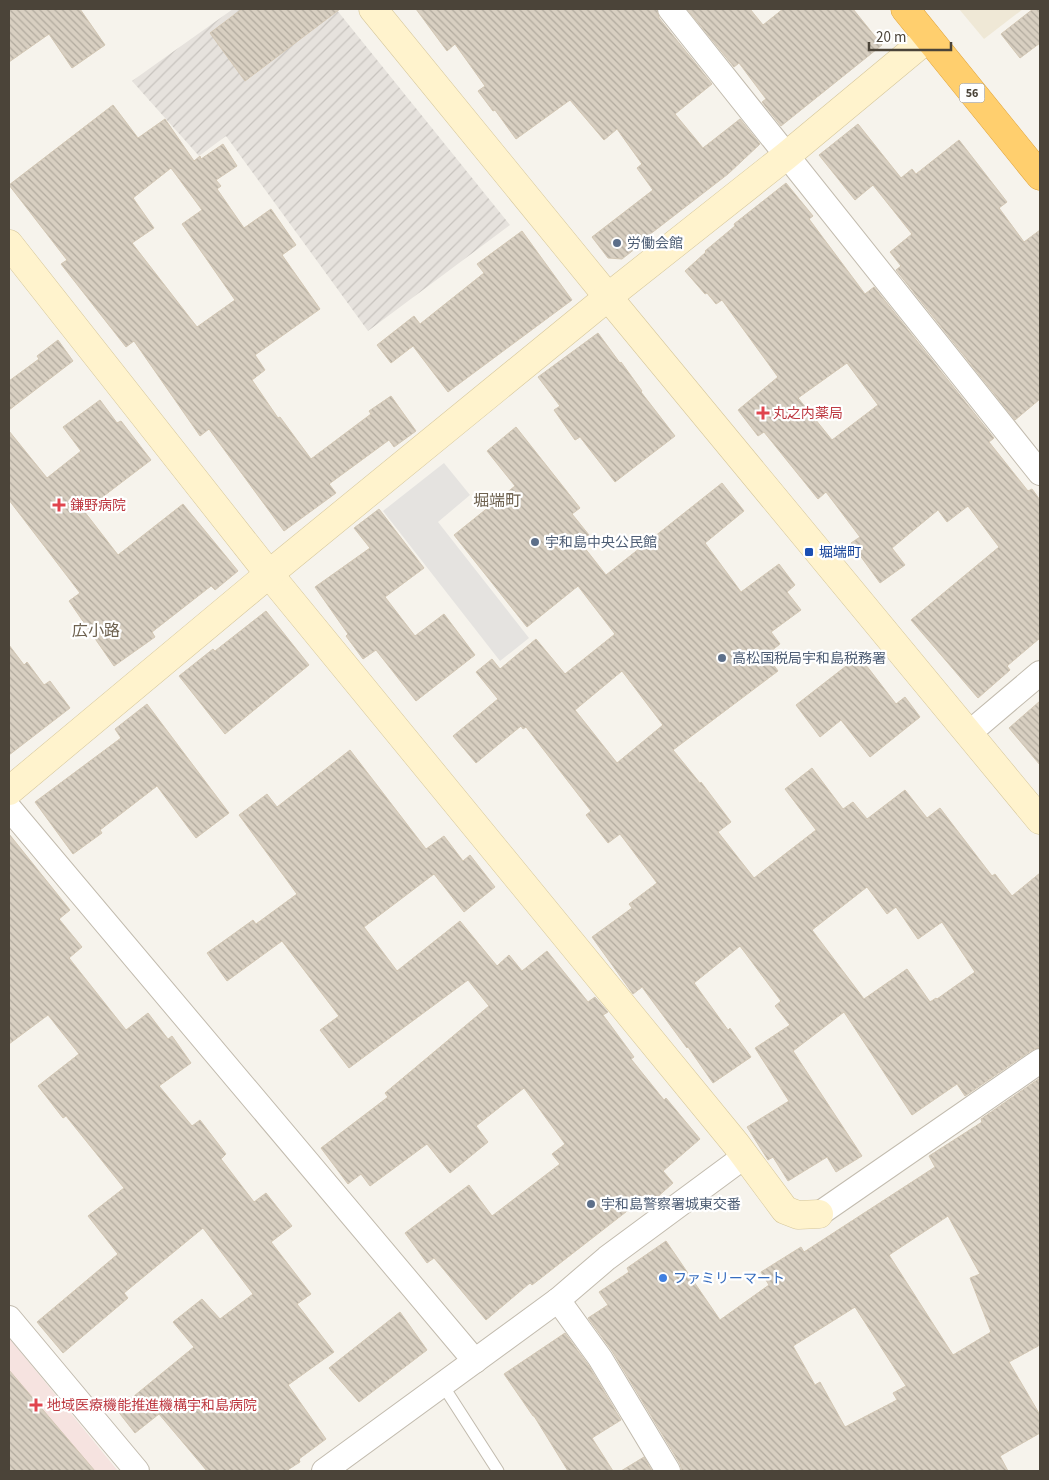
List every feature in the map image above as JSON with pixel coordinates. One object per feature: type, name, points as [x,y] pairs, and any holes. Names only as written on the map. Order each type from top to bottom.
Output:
[{"type":"highway","name":"56","points":[[905,9],[1040,176]]},
{"type":"street","points":[[373,9],[1040,820]]},
{"type":"street","points":[[670,9],[1040,474]]},
{"type":"street","points":[[9,791],[269,574],[608,297],[786,156],[928,38]]},
{"type":"street","points":[[9,244],[269,574],[745,1156],[786,1210],[798,1215],[819,1214],[1040,1061]]},
{"type":"street","points":[[968,734],[1040,673]]},
{"type":"street","points":[[9,808],[475,1361]]},
{"type":"street","points":[[324,1471],[558,1300],[607,1258],[745,1156]]},
{"type":"street","points":[[558,1300],[600,1358],[668,1471]]},
{"type":"street","points":[[9,1318],[137,1471]]},
{"type":"lane","points":[[442,1384],[498,1471]]},
{"type":"shaded area","points":[[233,9],[336,9],[510,225],[368,331],[226,136],[199,156],[132,81]]},
{"type":"shaded area","points":[[959,9],[1023,9],[984,39]]},
{"type":"shaded area","points":[[444,463],[470,495],[438,522],[529,638],[500,661],[383,511]]},
{"type":"shaded area","name":"地域医療機能推進機構宇和島病院","points":[[9,1338],[118,1471],[9,1471]]},
{"type":"building","points":[[9,9],[80,9],[105,45],[72,68],[49,34],[9,62]]},
{"type":"building","points":[[242,9],[340,9],[245,81],[210,33]]},
{"type":"building","points":[[416,9],[657,9],[659,18],[712,84],[675,114],[703,148],[740,119],[760,144],[728,174],[649,235],[650,237],[622,259],[608,258],[592,237],[653,190],[637,168],[642,164],[617,129],[604,140],[570,100],[516,139],[495,110],[493,111],[478,91],[485,86],[455,44],[447,51]]},
{"type":"building","points":[[687,9],[750,9],[763,25],[783,9],[853,9],[882,45],[781,126],[762,102],[766,99],[739,63],[734,67]]},
{"type":"building","points":[[1033,9],[1040,9],[1040,43],[1020,58],[1001,34]]},
{"type":"building","points":[[113,105],[138,138],[165,119],[194,161],[200,156],[201,159],[223,144],[237,166],[216,180],[221,186],[217,189],[244,228],[271,209],[296,245],[282,255],[320,309],[255,355],[265,370],[252,380],[278,418],[280,417],[311,459],[371,414],[369,411],[391,396],[416,431],[394,447],[389,440],[329,484],[336,493],[284,531],[209,429],[200,436],[134,341],[126,347],[61,264],[67,260],[9,185]],"holes":[[[171,168],[202,210],[182,224],[235,300],[197,327],[132,243],[154,228],[133,198]]]},
{"type":"building","points":[[858,124],[901,178],[912,169],[916,174],[959,140],[1007,202],[999,208],[1024,242],[1040,230],[1040,399],[1015,420],[896,270],[901,266],[890,252],[912,234],[873,185],[855,200],[819,155]]},
{"type":"building","points":[[786,183],[813,216],[809,219],[865,294],[874,287],[994,438],[989,442],[1028,491],[1032,489],[1040,500],[1040,638],[1007,666],[1010,670],[978,698],[911,620],[999,547],[968,506],[947,522],[938,510],[892,548],[905,565],[880,583],[851,543],[860,537],[826,492],[818,499],[764,432],[758,436],[738,410],[778,377],[722,300],[716,304],[685,271],[735,226],[734,224]],"holes":[[[847,363],[878,405],[832,440],[798,398]]]},
{"type":"building","points":[[522,231],[572,300],[448,392],[413,346],[391,363],[377,345],[414,316],[420,324],[484,273],[477,264]]},
{"type":"building","points":[[598,333],[675,436],[615,482],[580,437],[575,440],[554,410],[560,406],[538,377]]},
{"type":"building","points":[[58,340],[73,361],[9,410],[9,381],[39,359],[37,356]]},
{"type":"building","points":[[100,400],[117,423],[121,421],[151,460],[84,511],[118,555],[183,504],[238,571],[215,590],[211,586],[152,632],[155,637],[114,666],[69,601],[80,593],[9,500],[9,431],[47,478],[81,451],[63,427]]},
{"type":"building","points":[[516,427],[580,508],[572,514],[589,535],[580,542],[606,575],[722,483],[744,511],[705,543],[741,592],[779,564],[795,585],[787,592],[801,610],[771,632],[780,644],[766,655],[778,671],[673,750],[701,782],[731,822],[718,832],[754,878],[816,830],[785,789],[812,768],[843,809],[853,802],[867,819],[905,790],[927,818],[940,808],[992,876],[995,874],[1012,896],[1040,873],[1040,1047],[1032,1050],[965,1096],[957,1084],[912,1115],[844,1012],[793,1051],[862,1156],[836,1172],[827,1157],[788,1181],[773,1157],[768,1160],[747,1127],[789,1101],[755,1048],[790,1025],[775,1006],[781,1001],[740,946],[694,983],[728,1030],[730,1028],[751,1057],[713,1083],[642,987],[633,994],[592,937],[632,908],[629,904],[657,883],[620,834],[608,843],[586,815],[591,811],[526,727],[523,729],[521,726],[476,763],[453,736],[498,699],[476,672],[492,659],[500,669],[536,639],[565,674],[615,634],[578,586],[527,627],[454,535],[515,486],[487,451]],"holes":[[[622,671],[663,725],[617,763],[575,710]],[[867,887],[887,914],[896,907],[918,939],[942,922],[975,972],[930,1002],[907,969],[864,999],[812,930]]]},
{"type":"building","points":[[379,509],[424,568],[385,597],[415,636],[444,614],[475,655],[416,701],[376,650],[363,659],[315,587],[370,548],[354,528]]},
{"type":"building","points":[[266,611],[309,665],[225,734],[179,676],[213,649],[215,651]]},
{"type":"building","points":[[9,645],[24,665],[27,662],[44,685],[50,681],[70,708],[9,755]]},
{"type":"building","points":[[859,656],[896,704],[905,697],[920,717],[870,757],[841,720],[820,737],[796,705]]},
{"type":"building","points":[[1040,701],[1040,765],[1009,728]]},
{"type":"building","points":[[147,704],[229,813],[196,838],[157,786],[100,830],[102,833],[73,854],[35,802],[121,738],[115,729]]},
{"type":"building","points":[[350,750],[426,849],[444,836],[463,861],[470,855],[495,887],[464,912],[434,874],[364,927],[397,971],[460,921],[497,966],[509,955],[522,971],[547,951],[588,1002],[595,997],[608,1012],[603,1015],[634,1057],[631,1059],[664,1100],[666,1098],[700,1139],[663,1171],[673,1183],[654,1200],[649,1194],[532,1285],[530,1283],[486,1320],[434,1258],[427,1263],[405,1233],[469,1185],[492,1216],[560,1164],[552,1154],[565,1144],[524,1088],[476,1126],[488,1142],[450,1173],[427,1144],[370,1186],[361,1174],[348,1184],[321,1148],[388,1097],[385,1093],[489,1006],[468,980],[349,1068],[320,1030],[339,1016],[282,941],[227,981],[207,953],[253,920],[256,924],[297,894],[239,815],[267,794],[277,807]]},
{"type":"building","points":[[9,834],[70,910],[59,919],[82,947],[69,958],[126,1030],[148,1013],[168,1039],[172,1036],[191,1063],[159,1086],[192,1126],[200,1120],[226,1154],[221,1159],[254,1202],[266,1193],[292,1226],[271,1242],[311,1294],[297,1304],[334,1352],[288,1385],[326,1439],[299,1459],[300,1462],[286,1471],[207,1471],[159,1414],[135,1433],[117,1410],[194,1347],[173,1322],[202,1299],[220,1319],[253,1294],[203,1228],[124,1293],[128,1298],[63,1353],[37,1322],[118,1254],[88,1216],[124,1188],[66,1116],[63,1118],[38,1086],[79,1054],[48,1015],[9,1044]]},
{"type":"building","points":[[1040,1078],[1040,1345],[1009,1362],[1040,1415],[1040,1433],[1000,1456],[1008,1471],[682,1471],[680,1464],[612,1351],[588,1318],[608,1305],[599,1292],[629,1272],[627,1268],[666,1241],[720,1320],[769,1285],[761,1272],[801,1247],[804,1252],[935,1167],[929,1156],[982,1122],[981,1119]],"holes":[[[948,1216],[980,1274],[970,1278],[991,1332],[953,1355],[889,1255]],[[855,1307],[906,1386],[893,1393],[897,1400],[845,1427],[820,1382],[815,1385],[793,1346]]]},
{"type":"building","points":[[400,1312],[427,1350],[359,1402],[329,1368]]},
{"type":"building","points":[[565,1333],[589,1366],[621,1420],[592,1438],[613,1471],[568,1471],[534,1416],[504,1374]]},
{"type":"building","points":[[9,1370],[95,1471],[9,1471]]},
{"type":"building","points":[[644,1457],[652,1471],[621,1471]]},
{"type":"place","name":"労働会館","points":[[617,243]]},
{"type":"place","name":"丸之内薬局","points":[[763,413]]},
{"type":"place","name":"鎌野病院","points":[[59,505]]},
{"type":"place","name":"宇和島中央公民館","points":[[535,542]]},
{"type":"place","name":"堀端町","points":[[809,552]]},
{"type":"place","name":"高松国税局宇和島税務署","points":[[722,658]]},
{"type":"place","name":"宇和島警察署城東交番","points":[[591,1204]]},
{"type":"place","name":"ファミリーマート","points":[[663,1278]]},
{"type":"place","name":"地域医療機能推進機構宇和島病院","points":[[36,1405]]},
{"type":"district","name":"堀端町","points":[[497,500]]},
{"type":"district","name":"広小路","points":[[96,630]]}]
